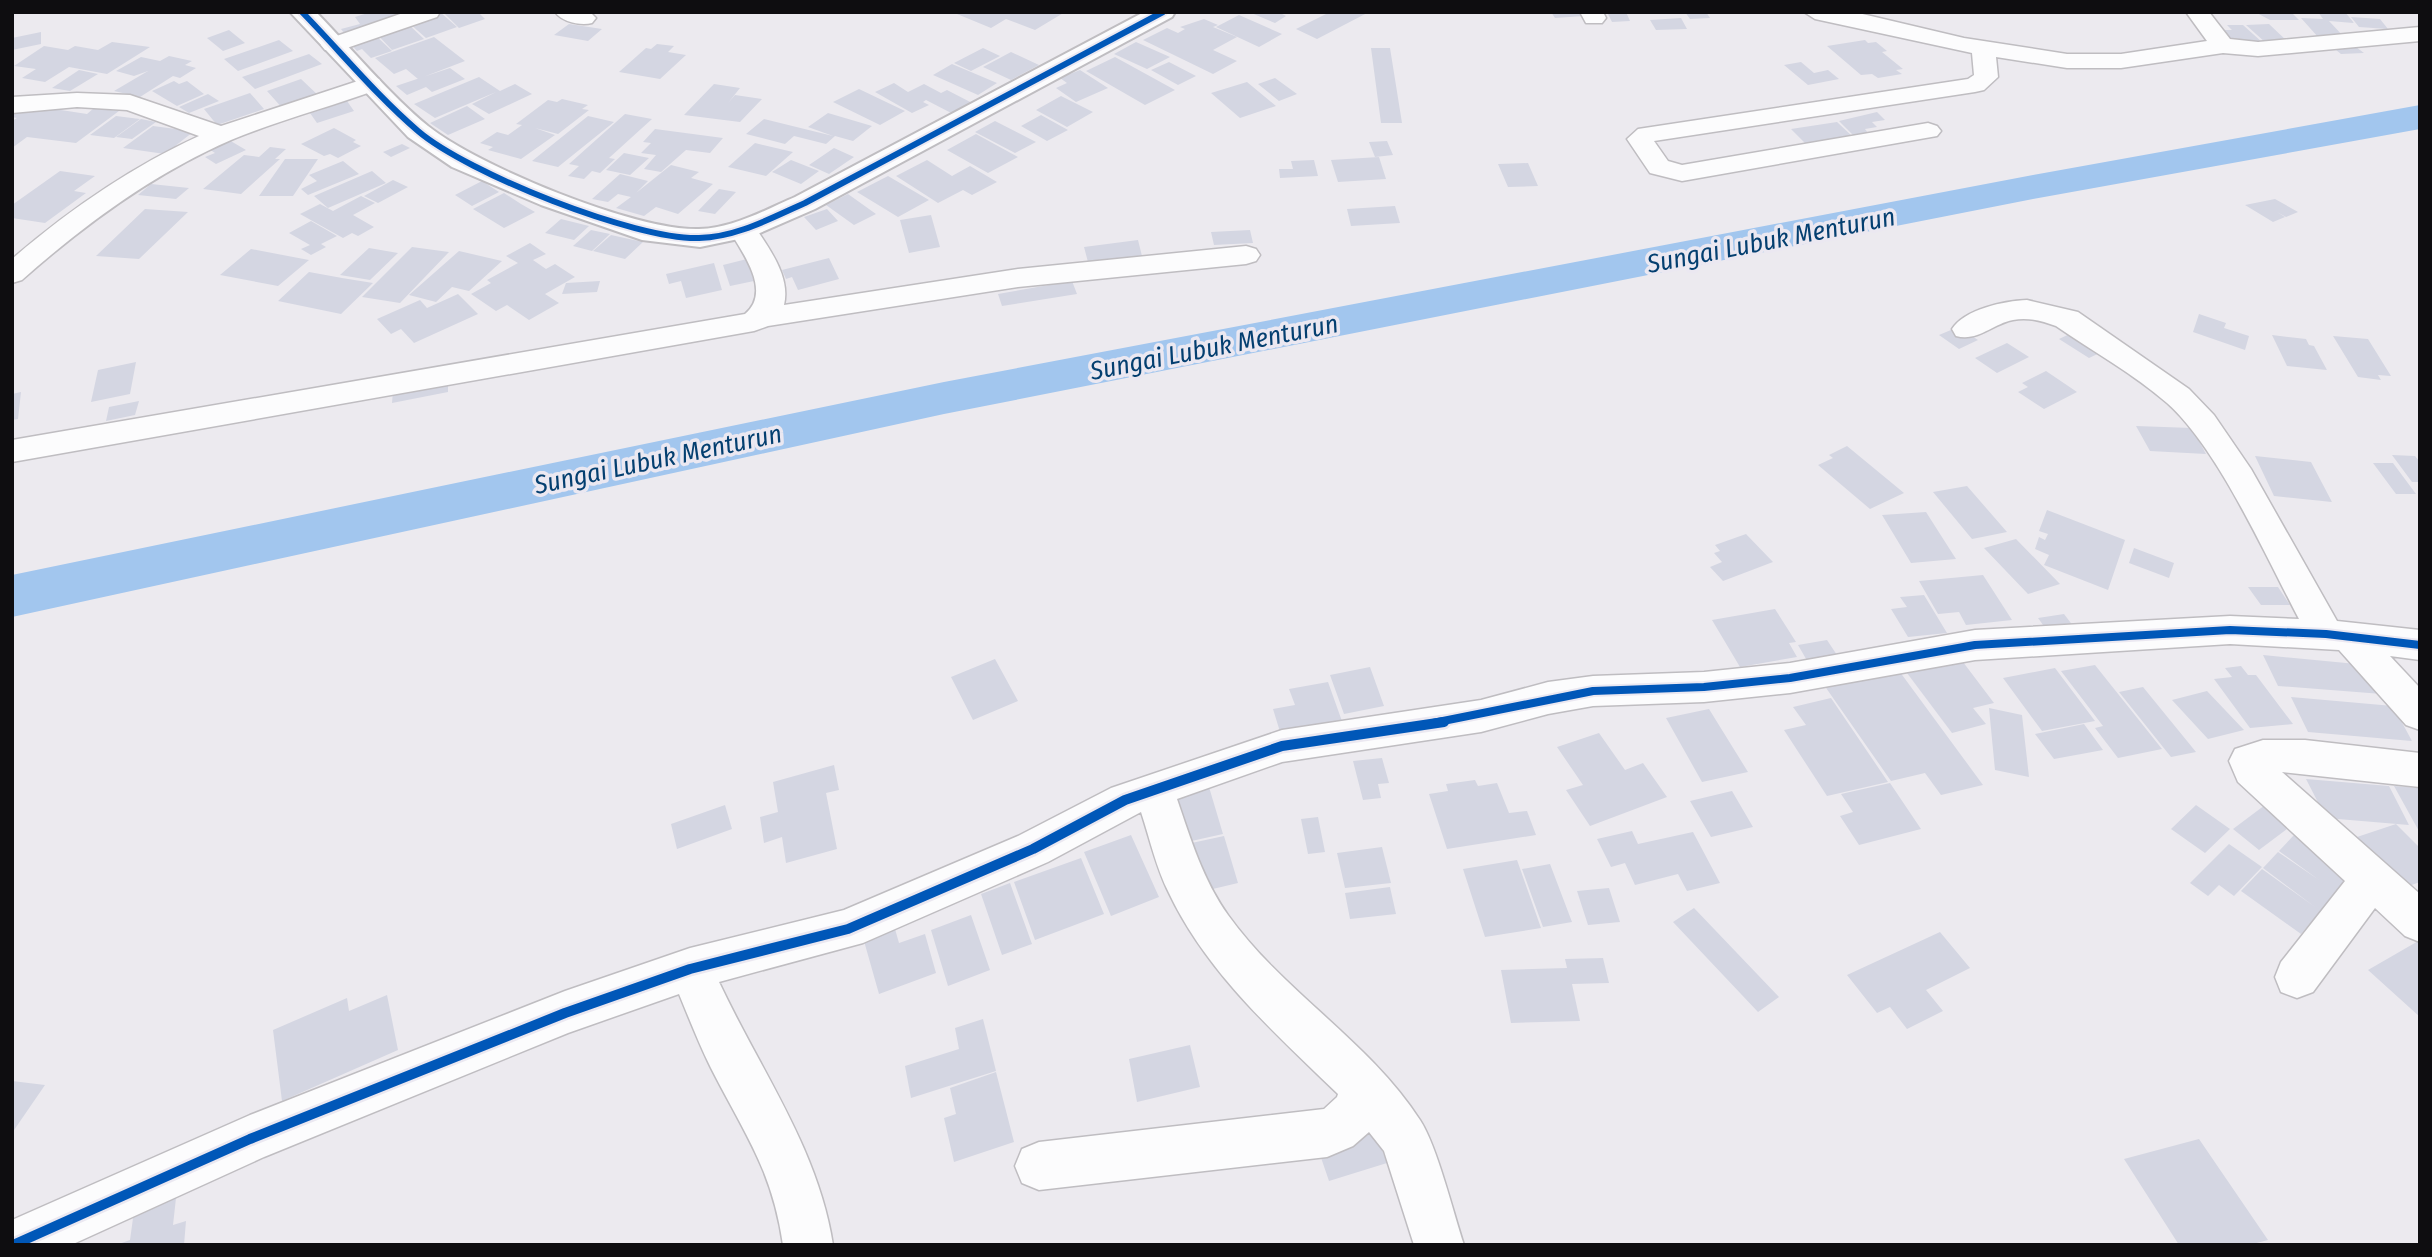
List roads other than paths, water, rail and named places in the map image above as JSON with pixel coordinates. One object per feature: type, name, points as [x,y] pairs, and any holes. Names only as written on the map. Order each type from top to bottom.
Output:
[{"type":"street","points":[[302,12],[418,131],[462,161],[551,199],[665,236],[700,238],[743,230],[805,203],[1163,12]]},
{"type":"street","points":[[333,46],[429,12]]},
{"type":"street","points":[[1815,12],[1983,48],[2067,61],[2100,62],[2223,46],[2258,49],[2420,34]]},
{"type":"street","points":[[2197,12],[2223,46]]},
{"type":"street","points":[[1928,131],[1682,173],[1659,167],[1640,139],[1647,134],[1975,85],[1986,76],[1983,48]]},
{"type":"street","points":[[12,274],[89,209],[172,159],[222,135],[370,84]]},
{"type":"street","points":[[12,105],[77,100],[130,103],[222,135]]},
{"type":"street","points":[[743,230],[768,276],[771,299],[764,317]]},
{"type":"street","points":[[12,452],[569,352],[743,326],[764,317],[1018,278],[1246,256]]},
{"type":"street","points":[[1967,329],[2004,311],[2024,308],[2053,313],[2067,319],[2178,396],[2203,423],[2225,456],[2337,635],[2420,714]]},
{"type":"street","points":[[13,1245],[250,1139],[565,1013],[690,969],[848,929],[1032,849],[1125,800],[1282,746],[1481,716],[1548,698],[1593,691],[1704,687],[1790,678],[1975,645],[2230,629],[2337,635],[2420,645]]},
{"type":"street","points":[[2420,770],[2284,755],[2256,756],[2249,761],[2252,770],[2420,922]]},
{"type":"street","points":[[1154,790],[1185,883],[1213,930],[1271,998],[1363,1086],[1404,1138],[1439,1245]]},
{"type":"street","points":[[2297,977],[2373,877]]},
{"type":"street","points":[[690,969],[727,1051],[784,1154],[802,1205],[808,1245]]},
{"type":"street","points":[[1039,1166],[1327,1133],[1345,1126],[1357,1113],[1363,1086]]},
{"type":"waterway","name":"Sungai Lubuk Menturun","points":[[12,596],[944,398],[2033,187],[2420,117]]}]
